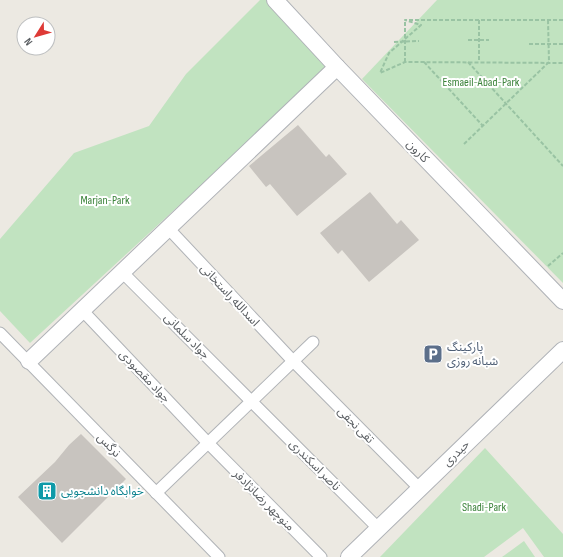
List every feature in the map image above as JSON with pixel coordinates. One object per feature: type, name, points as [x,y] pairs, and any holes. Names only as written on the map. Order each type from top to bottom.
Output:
[{"type":"street","name":"کارون","points":[[275,0],[337,67],[563,301]]},
{"type":"street","points":[[29,361],[337,67]]},
{"type":"street","name":"اسدالله راستخانی","points":[[168,228],[293,361]]},
{"type":"street","name":"جواد سلمانی","points":[[122,272],[252,401]]},
{"type":"street","name":"جواد مقصودی","points":[[82,310],[208,443]]},
{"type":"street","name":"نرگس","points":[[0,333],[219,557]]},
{"type":"street","points":[[156,494],[313,342]]},
{"type":"street","name":"حیدری","points":[[349,557],[563,350]]},
{"type":"street","name":"تقی نجفی","points":[[293,361],[419,488]]},
{"type":"street","name":"ناصر اسکندری","points":[[252,401],[378,528]]},
{"type":"street","name":"منوچهر رضانژادفر","points":[[208,443],[321,557]]},
{"type":"path","points":[[405,20],[563,20]]},
{"type":"path","points":[[404,62],[405,20]]},
{"type":"path","points":[[405,20],[421,25],[389,53],[380,73],[404,62],[563,62]]},
{"type":"path","points":[[479,20],[480,62]]},
{"type":"path","points":[[464,144],[549,62],[548,20]]},
{"type":"path","points":[[468,40],[489,40]]},
{"type":"path","points":[[394,42],[419,41]]},
{"type":"path","points":[[530,44],[563,44]]},
{"type":"path","points":[[424,62],[483,126]]},
{"type":"path","points":[[468,62],[563,166]]},
{"type":"path","points":[[548,266],[563,253]]},
{"type":"green space","name":"Marjan-Park","points":[[260,0],[266,0],[329,67],[30,343],[0,311],[0,239],[74,153],[149,126],[186,74]]},
{"type":"green space","name":"Esmaeil-Abad-Park","points":[[437,0],[563,0],[563,283],[362,79]]},
{"type":"green space","name":"Shadi-Park","points":[[485,448],[563,534],[563,557],[544,557],[523,528],[484,557],[380,557]]},
{"type":"green space","points":[[524,541],[535,557],[502,557]]},
{"type":"building","points":[[298,125],[326,157],[329,154],[347,174],[297,216],[270,184],[266,187],[249,166]]},
{"type":"building","points":[[370,192],[397,224],[401,220],[419,240],[369,282],[342,250],[338,254],[320,233]]},
{"type":"building","points":[[81,434],[126,479],[62,543],[18,497],[55,462],[69,445]]},
{"type":"place","name":"پارکینگ شبانه روزی","points":[[433,354]]},
{"type":"place","name":"خوابگاه دانشجویی","points":[[47,491]]}]
